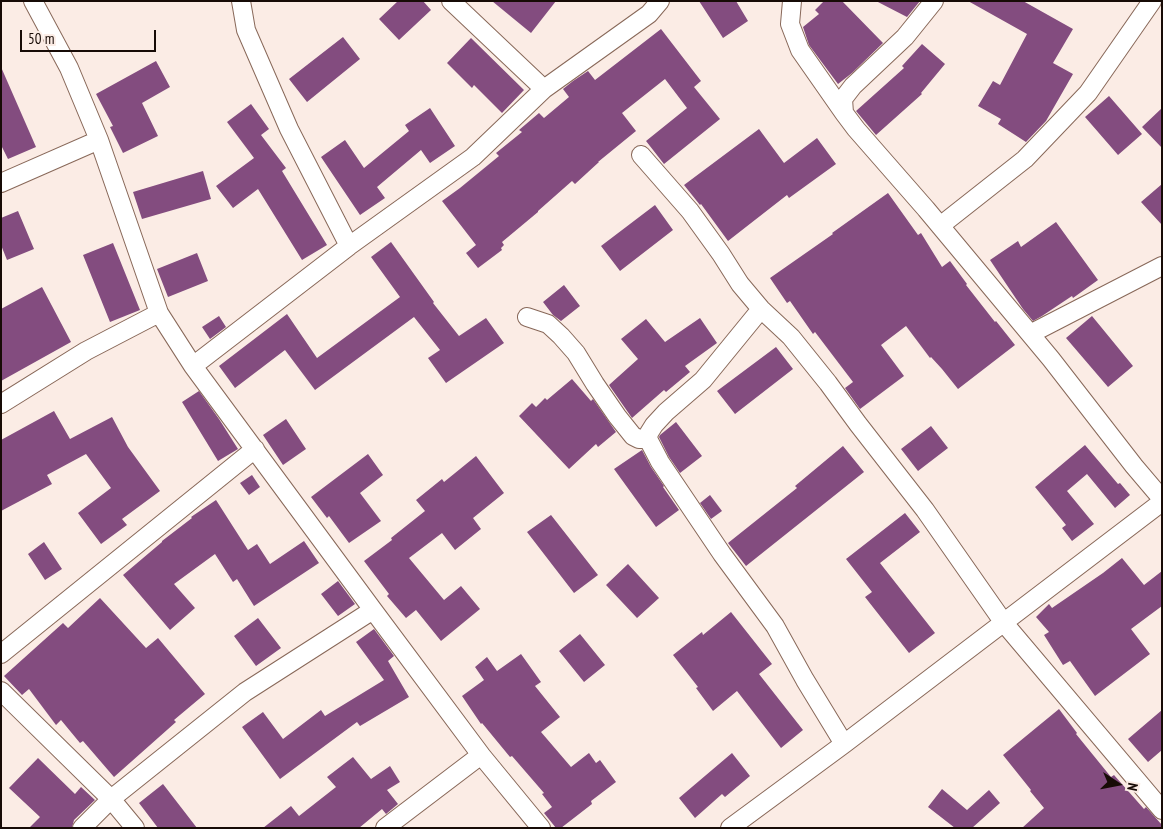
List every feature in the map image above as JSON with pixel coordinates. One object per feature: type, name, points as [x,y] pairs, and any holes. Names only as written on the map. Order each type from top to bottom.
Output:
[{"type":"street","points":[[33,1],[69,68],[99,140],[159,313],[193,366],[373,610],[481,755],[541,828]]},
{"type":"street","points":[[240,1],[246,30],[289,129],[349,246]]},
{"type":"street","points":[[451,1],[544,89]]},
{"type":"street","points":[[193,366],[349,246],[473,157],[544,89],[649,14],[660,1]]},
{"type":"street","points":[[730,828],[1004,623],[1162,500],[1030,334],[844,113],[800,50],[790,24],[792,1]]},
{"type":"street","points":[[844,113],[843,99],[853,86],[905,37],[934,1]]},
{"type":"street","points":[[940,226],[1025,159],[1088,93],[1152,1]]},
{"type":"street","points":[[1,183],[99,140]]},
{"type":"street","points":[[641,155],[690,211],[722,254],[740,284],[761,309],[791,337],[828,382],[925,510],[1004,623],[1162,810]]},
{"type":"street","points":[[1030,334],[1162,266]]},
{"type":"street","points":[[761,309],[703,380],[654,425],[648,439],[660,462],[722,554],[775,626],[844,744]]},
{"type":"street","points":[[1,404],[86,351],[159,313]]},
{"type":"street","points":[[527,317],[548,324],[561,336],[576,353],[595,384],[633,436],[639,439],[648,439]]},
{"type":"street","points":[[1,654],[255,449]]},
{"type":"street","points":[[82,828],[111,799],[246,692],[373,610]]},
{"type":"street","points":[[1,691],[111,799],[135,828]]},
{"type":"street","points":[[385,828],[481,755]]},
{"type":"building","points":[[398,1],[423,1],[431,10],[399,40],[379,19]]},
{"type":"building","points":[[492,1],[556,1],[531,33]]},
{"type":"building","points":[[699,1],[736,1],[748,21],[723,38]]},
{"type":"building","points":[[824,1],[842,1],[883,43],[838,84],[809,45],[803,27],[819,14],[815,10]]},
{"type":"building","points":[[876,1],[920,1],[907,17]]},
{"type":"building","points":[[968,1],[1023,1],[1073,29],[1053,63],[1073,74],[1046,121],[1026,142],[998,124],[1001,119],[978,106],[993,81],[1000,85],[1027,34]]},
{"type":"building","points":[[661,29],[701,81],[694,87],[720,119],[664,164],[646,141],[687,108],[665,79],[622,113],[636,131],[598,162],[575,184],[572,181],[502,242],[504,245],[501,248],[502,250],[478,268],[466,253],[476,245],[442,201],[499,156],[496,153],[522,132],[519,130],[539,113],[544,118],[569,97],[563,89],[573,81],[588,71],[595,80]]},
{"type":"building","points":[[343,37],[360,59],[307,102],[289,79]]},
{"type":"building","points":[[471,38],[524,90],[502,113],[474,85],[472,88],[447,63]]},
{"type":"building","points":[[922,44],[945,64],[922,94],[876,135],[856,111],[904,68],[902,66]]},
{"type":"building","points":[[156,61],[170,87],[142,103],[158,136],[123,153],[110,127],[113,126],[96,94]]},
{"type":"building","points":[[1,67],[36,147],[8,159],[1,145]]},
{"type":"building","points":[[1109,96],[1142,134],[1118,155],[1085,117]]},
{"type":"building","points":[[251,104],[269,129],[261,135],[286,168],[282,171],[327,245],[302,260],[258,189],[233,208],[216,186],[254,158],[227,122]]},
{"type":"building","points":[[430,108],[455,146],[430,163],[421,150],[377,187],[385,198],[360,215],[321,157],[345,140],[364,168],[409,131],[405,125]]},
{"type":"building","points":[[1162,108],[1162,148],[1142,127]]},
{"type":"building","points":[[759,129],[784,163],[817,138],[836,164],[789,198],[787,195],[728,241],[701,204],[684,185]]},
{"type":"building","points":[[203,171],[211,199],[142,219],[133,192]]},
{"type":"building","points":[[1162,184],[1162,225],[1141,202]]},
{"type":"building","points":[[888,193],[918,235],[921,233],[942,267],[950,261],[966,285],[1015,345],[958,389],[942,369],[930,358],[906,326],[881,345],[904,376],[860,409],[845,388],[853,382],[815,332],[813,334],[790,301],[787,303],[770,278]]},
{"type":"building","points":[[655,205],[673,230],[620,271],[601,246]]},
{"type":"building","points":[[18,211],[34,249],[7,260],[1,245],[1,218]]},
{"type":"building","points":[[1056,222],[1098,280],[1073,298],[1072,296],[1033,321],[990,260],[1018,241],[1021,247]]},
{"type":"building","points":[[391,242],[433,303],[459,336],[486,318],[504,343],[446,383],[428,358],[440,350],[414,317],[315,390],[285,350],[235,388],[219,366],[287,314],[317,358],[400,297],[371,257]]},
{"type":"building","points":[[113,243],[140,310],[110,322],[83,255]]},
{"type":"building","points":[[197,253],[208,281],[168,297],[157,269]]},
{"type":"building","points":[[564,285],[580,306],[561,321],[553,315],[543,302]]},
{"type":"building","points":[[42,287],[71,342],[1,381],[1,309]]},
{"type":"building","points":[[219,316],[226,327],[210,339],[202,327]]},
{"type":"building","points":[[1092,316],[1133,366],[1108,387],[1066,338]]},
{"type":"building","points":[[700,318],[717,343],[685,366],[690,372],[666,392],[664,390],[632,418],[609,385],[638,359],[621,339],[646,319],[665,342]]},
{"type":"building","points":[[776,347],[793,369],[735,414],[717,391]]},
{"type":"building","points":[[572,379],[591,401],[593,399],[616,432],[598,447],[596,444],[569,469],[519,416],[532,403],[536,407],[545,398],[547,400]]},
{"type":"building","points":[[199,391],[238,449],[218,461],[182,402]]},
{"type":"building","points":[[54,411],[70,439],[112,417],[128,447],[160,491],[122,519],[127,525],[101,544],[78,513],[111,488],[86,454],[47,475],[52,484],[1,511],[1,440]]},
{"type":"building","points":[[286,419],[306,449],[283,465],[263,435]]},
{"type":"building","points":[[676,422],[702,456],[680,473],[659,437]]},
{"type":"building","points":[[931,426],[948,448],[918,471],[901,449]]},
{"type":"building","points":[[1085,445],[1118,484],[1120,483],[1130,495],[1115,508],[1087,474],[1067,491],[1094,524],[1072,541],[1062,528],[1066,525],[1035,487]]},
{"type":"building","points":[[843,446],[864,472],[746,566],[728,543],[797,488],[795,486]]},
{"type":"building","points":[[642,450],[663,487],[679,510],[656,527],[614,469]]},
{"type":"building","points":[[368,454],[383,475],[360,493],[381,521],[349,543],[329,516],[327,518],[311,497]]},
{"type":"building","points":[[476,456],[504,493],[473,518],[481,529],[455,550],[442,533],[409,558],[444,600],[461,586],[480,609],[441,641],[416,610],[406,618],[387,596],[389,594],[364,561],[392,540],[391,538],[425,511],[416,500],[442,479],[444,482]]},
{"type":"building","points":[[252,475],[260,487],[249,495],[240,483]]},
{"type":"building","points":[[710,495],[722,511],[711,519],[700,503]]},
{"type":"building","points":[[216,500],[248,550],[257,544],[270,564],[304,541],[319,563],[254,606],[237,579],[233,582],[215,554],[174,584],[195,608],[170,630],[123,575],[191,517]]},
{"type":"building","points":[[905,513],[920,532],[880,563],[935,633],[909,653],[865,597],[872,592],[846,559]]},
{"type":"building","points":[[551,515],[598,575],[574,593],[527,532]]},
{"type":"building","points":[[44,542],[62,569],[45,580],[28,554]]},
{"type":"building","points":[[1122,558],[1144,585],[1162,571],[1162,606],[1131,629],[1150,654],[1095,696],[1070,661],[1063,665],[1044,635],[1049,632],[1036,617],[1049,604],[1052,608]]},
{"type":"building","points":[[628,564],[659,598],[637,618],[606,585]]},
{"type":"building","points":[[338,581],[355,604],[338,616],[321,594]]},
{"type":"building","points":[[100,598],[146,648],[158,638],[205,694],[174,720],[176,722],[114,777],[83,741],[80,743],[61,720],[56,725],[29,689],[22,695],[4,676],[63,623],[68,628]]},
{"type":"building","points":[[731,612],[772,664],[759,674],[803,730],[781,748],[737,691],[713,711],[696,688],[698,687],[673,655],[702,632],[703,635]]},
{"type":"building","points":[[258,618],[281,648],[256,666],[234,636]]},
{"type":"building","points":[[374,629],[394,656],[388,661],[409,697],[360,726],[357,722],[280,779],[242,727],[263,712],[283,739],[321,710],[325,716],[384,680],[356,642]]},
{"type":"building","points":[[580,634],[605,665],[584,682],[559,651]]},
{"type":"building","points":[[521,654],[541,682],[535,686],[560,717],[541,732],[571,767],[589,753],[596,763],[600,760],[616,782],[561,828],[556,828],[544,813],[552,807],[542,794],[544,793],[481,724],[462,696],[484,680],[475,667],[487,657],[497,671]]},
{"type":"building","points":[[1059,709],[1076,734],[1111,777],[1114,775],[1144,809],[1146,807],[1162,825],[1162,828],[1022,828],[1044,808],[1003,755]]},
{"type":"building","points":[[1162,710],[1162,750],[1148,762],[1128,739]]},
{"type":"building","points":[[732,753],[750,776],[725,797],[722,794],[695,818],[679,798]]},
{"type":"building","points":[[353,757],[371,779],[390,766],[400,782],[387,790],[398,804],[386,814],[382,809],[359,828],[263,828],[291,806],[299,816],[336,787],[327,777]]},
{"type":"building","points":[[38,758],[75,794],[81,787],[95,800],[74,820],[72,828],[29,828],[40,817],[9,788]]},
{"type":"building","points":[[163,784],[197,828],[158,828],[139,803]]},
{"type":"building","points":[[942,789],[967,810],[989,790],[1000,803],[972,828],[955,828],[928,807]]}]
